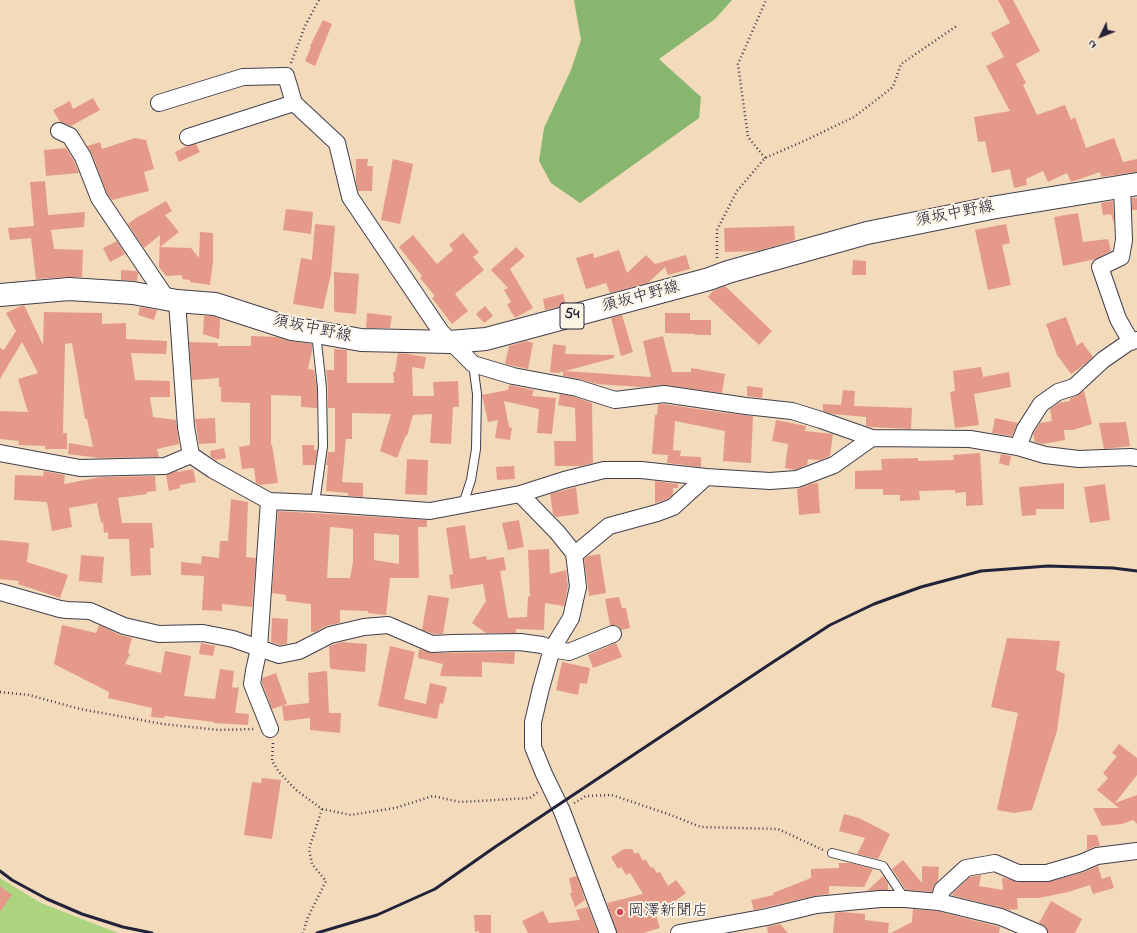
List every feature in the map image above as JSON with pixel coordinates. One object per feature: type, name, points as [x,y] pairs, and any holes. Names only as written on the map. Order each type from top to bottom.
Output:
[{"type":"main road","name":"須坂中野線","points":[[0,295],[68,289],[133,293],[172,300],[215,304],[292,329],[361,340],[450,342],[486,339],[709,279],[735,270],[867,233],[992,208],[1130,185]]},
{"type":"street","points":[[159,103],[243,77],[286,76],[294,103],[337,144],[350,197],[441,332],[473,364],[513,376],[578,388],[615,400],[664,394],[792,411],[872,438],[970,439],[1018,447],[1045,456],[1079,459],[1137,458]]},
{"type":"street","points":[[188,137],[294,103]]},
{"type":"street","points":[[59,131],[70,136],[84,157],[99,198],[172,300],[186,427],[191,455],[213,470],[269,501],[430,511],[520,494],[564,480],[604,470],[641,470],[706,478],[770,481],[798,479],[834,465],[872,438]]},
{"type":"street","points":[[1018,447],[1025,429],[1041,404],[1058,392],[1074,387],[1103,360],[1134,341],[1118,319],[1100,267],[1121,257],[1130,185]]},
{"type":"street","points":[[0,453],[80,468],[165,466],[191,455]]},
{"type":"street","points":[[574,555],[609,526],[673,507],[706,478]]},
{"type":"street","points":[[520,494],[557,532],[574,553],[578,587],[571,618],[552,649],[541,688],[533,722],[533,747],[562,811],[608,933]]},
{"type":"street","points":[[269,501],[260,648],[252,684],[270,729]]},
{"type":"street","points":[[0,592],[60,609],[90,611],[124,626],[159,634],[203,633],[233,639],[279,655],[299,651],[330,635],[364,627],[388,625],[432,644],[520,642],[542,645],[552,649],[569,652],[613,634]]},
{"type":"street","points":[[939,902],[942,890],[966,868],[995,863],[1018,873],[1047,873],[1081,863],[1097,856],[1137,851]]},
{"type":"street","points":[[679,933],[767,917],[816,905],[880,899],[905,899],[939,902],[1002,917],[1039,933]]},
{"type":"lane","points":[[315,503],[323,446],[322,388],[316,332]]},
{"type":"lane","points":[[463,504],[471,480],[476,449],[477,394],[473,364]]},
{"type":"lane","points":[[832,853],[883,866],[905,899]]},
{"type":"path","points":[[286,76],[305,26],[319,0]]},
{"type":"path","points":[[765,158],[748,137],[738,64],[766,0]]},
{"type":"path","points":[[717,276],[717,230],[737,191],[765,158],[854,118],[894,87],[901,64],[958,25]]},
{"type":"path","points":[[0,692],[29,695],[80,709],[163,724],[219,730],[270,729],[273,740],[272,761],[279,772],[296,790],[322,809],[351,815],[395,808],[433,796],[460,802],[530,798],[548,783]]},
{"type":"path","points":[[562,811],[586,796],[612,795],[701,827],[778,829],[832,853]]},
{"type":"path","points":[[303,933],[308,917],[326,881],[312,864],[309,849],[322,809]]},
{"type":"green space","points":[[574,0],[732,0],[715,19],[659,59],[701,97],[699,118],[580,203],[551,183],[539,161],[544,128],[571,70],[581,40]]},
{"type":"green space","points":[[0,878],[41,903],[118,933],[0,933]]},
{"type":"building","points":[[998,0],[1013,0],[1040,51],[1016,64],[1026,83],[1023,85],[1037,115],[1065,105],[1071,120],[1075,117],[1086,148],[1114,138],[1123,162],[1137,159],[1137,172],[1101,177],[1100,172],[1071,182],[1067,173],[1048,182],[1043,171],[1026,179],[1027,185],[1014,188],[1010,169],[992,173],[985,141],[978,142],[974,117],[1010,111],[986,66],[1004,57],[991,33],[1010,23]]},
{"type":"building","points":[[323,20],[332,24],[315,66],[305,61],[311,47],[310,46]]},
{"type":"building","points":[[93,98],[100,110],[71,126],[60,122],[53,110],[70,101],[73,109]]},
{"type":"building","points":[[135,138],[146,140],[154,169],[144,172],[149,191],[112,200],[107,194],[92,154],[87,146],[100,142],[102,149]]},
{"type":"building","points":[[196,144],[200,152],[179,162],[175,152],[187,146]]},
{"type":"building","points":[[66,148],[79,173],[46,176],[44,150]]},
{"type":"building","points":[[356,159],[368,159],[367,166],[373,166],[372,191],[358,191],[356,182]]},
{"type":"building","points":[[393,159],[413,164],[400,224],[381,220]]},
{"type":"building","points":[[45,181],[48,215],[85,212],[84,227],[51,230],[54,249],[83,250],[82,277],[36,279],[31,238],[10,240],[8,228],[34,226],[30,182]]},
{"type":"building","points":[[1132,198],[1137,198],[1137,210],[1132,210]]},
{"type":"building","points":[[166,201],[172,211],[165,215],[179,232],[160,247],[191,248],[199,258],[200,232],[213,233],[213,262],[210,285],[190,282],[190,280],[182,279],[182,275],[166,276],[159,267],[160,235],[144,248],[128,224],[140,215]]},
{"type":"building","points":[[1113,201],[1114,224],[1111,214],[1103,215],[1101,203]]},
{"type":"building","points":[[286,209],[313,212],[311,234],[283,230]]},
{"type":"building","points":[[1078,213],[1083,242],[1108,239],[1111,251],[1096,259],[1063,266],[1054,217]]},
{"type":"building","points":[[315,224],[335,226],[331,274],[323,309],[293,304],[301,258],[312,260]]},
{"type":"building","points":[[1006,224],[1010,243],[1002,245],[1011,285],[988,290],[975,230]]},
{"type":"building","points":[[794,226],[795,240],[758,251],[725,252],[724,228]]},
{"type":"building","points":[[463,233],[479,252],[473,257],[484,270],[455,294],[468,311],[452,324],[432,298],[435,296],[420,278],[422,276],[399,247],[413,235],[437,264],[453,250],[449,245]]},
{"type":"building","points":[[117,241],[125,254],[110,262],[103,248]]},
{"type":"building","points":[[516,247],[525,256],[510,269],[533,308],[515,318],[507,305],[511,302],[504,290],[508,288],[491,270]]},
{"type":"building","points":[[619,250],[627,273],[646,255],[655,264],[686,255],[690,269],[668,275],[665,267],[648,283],[610,293],[606,283],[586,289],[576,258],[593,253],[594,258]]},
{"type":"building","points":[[853,260],[866,261],[866,275],[852,275]]},
{"type":"building","points":[[121,270],[138,272],[137,281],[121,280]]},
{"type":"building","points":[[334,272],[359,274],[356,314],[334,311]]},
{"type":"building","points":[[725,286],[772,331],[759,345],[708,297],[713,291]]},
{"type":"building","points":[[563,294],[566,305],[545,310],[543,299]]},
{"type":"building","points":[[24,305],[43,345],[44,312],[102,313],[102,324],[126,323],[126,339],[167,341],[166,354],[131,353],[135,380],[170,381],[170,397],[150,397],[153,417],[176,420],[179,444],[157,449],[159,457],[99,458],[68,454],[69,443],[93,447],[87,419],[85,419],[72,343],[65,344],[63,433],[67,433],[67,449],[45,449],[45,446],[18,445],[19,441],[0,439],[0,411],[28,412],[18,379],[38,373],[22,342],[0,379],[0,348],[4,350],[16,331],[6,313]]},
{"type":"building","points":[[485,306],[493,316],[484,323],[476,314]]},
{"type":"building","points":[[140,307],[157,310],[154,320],[138,315]]},
{"type":"building","points":[[367,313],[392,316],[390,328],[366,328]]},
{"type":"building","points":[[665,313],[690,313],[690,320],[711,320],[711,335],[665,333]]},
{"type":"building","points":[[622,315],[633,352],[621,356],[611,318]]},
{"type":"building","points":[[204,316],[213,316],[220,319],[219,339],[203,334]]},
{"type":"building","points":[[1066,317],[1077,346],[1082,342],[1093,357],[1071,374],[1057,355],[1046,324]]},
{"type":"building","points":[[251,336],[276,337],[290,341],[312,344],[308,369],[314,370],[317,388],[317,408],[301,407],[301,396],[271,395],[271,445],[278,483],[260,485],[256,483],[254,468],[242,469],[239,447],[250,445],[250,403],[221,402],[221,387],[219,387],[219,378],[192,380],[189,342],[218,343],[218,346],[251,346]]},
{"type":"building","points":[[663,336],[672,372],[691,372],[691,368],[725,374],[722,393],[665,385],[640,387],[597,384],[563,376],[563,371],[558,373],[550,372],[553,344],[566,346],[565,354],[614,355],[614,358],[565,371],[651,377],[643,341]]},
{"type":"building","points":[[526,341],[533,343],[528,369],[505,364],[509,346]]},
{"type":"building","points":[[334,349],[347,350],[347,383],[394,383],[393,372],[395,372],[398,353],[426,357],[424,369],[412,367],[413,396],[434,396],[433,382],[458,381],[459,407],[453,407],[451,444],[430,443],[432,414],[413,415],[407,436],[406,435],[397,458],[380,451],[391,414],[352,413],[352,439],[346,439],[342,482],[363,483],[363,497],[348,496],[348,493],[326,491],[328,465],[326,465],[328,452],[335,452],[335,408],[328,408],[326,370],[334,370]]},
{"type":"building","points":[[981,367],[983,377],[1009,372],[1011,387],[974,394],[979,425],[955,428],[950,392],[955,391],[953,371]]},
{"type":"building","points":[[509,385],[534,390],[532,396],[556,398],[552,434],[537,433],[539,409],[504,401],[509,427],[512,428],[510,440],[495,438],[498,420],[488,422],[482,395],[508,390]]},
{"type":"building","points":[[747,386],[763,388],[762,398],[747,396]]},
{"type":"building","points":[[843,390],[855,391],[854,406],[912,408],[911,429],[870,427],[866,426],[866,417],[833,414],[823,411],[823,404],[841,405]]},
{"type":"building","points":[[1084,391],[1092,424],[1073,430],[1064,430],[1065,440],[1043,444],[1035,442],[1033,434],[1040,423],[1052,421],[1050,409],[1059,403],[1070,401],[1070,398],[1077,396]]},
{"type":"building","points":[[560,394],[592,403],[593,463],[581,466],[555,466],[554,441],[576,441],[575,408],[558,405]]},
{"type":"building","points":[[658,404],[753,416],[751,463],[723,461],[725,431],[675,421],[673,450],[681,451],[680,456],[701,457],[701,467],[667,463],[668,455],[652,454],[655,415],[657,415]]},
{"type":"building","points":[[215,418],[216,443],[199,444],[195,419]]},
{"type":"building","points":[[995,418],[1018,423],[1012,436],[992,433]]},
{"type":"building","points":[[776,420],[806,426],[805,431],[833,434],[830,456],[820,460],[808,459],[807,465],[795,470],[785,468],[788,444],[772,441]]},
{"type":"building","points":[[1126,422],[1130,446],[1104,449],[1099,423]]},
{"type":"building","points":[[302,445],[314,445],[314,450],[317,450],[315,465],[303,465]]},
{"type":"building","points":[[224,448],[226,458],[216,460],[211,457],[210,451]]},
{"type":"building","points":[[980,453],[983,505],[966,506],[966,492],[955,493],[955,490],[919,491],[920,500],[900,501],[900,495],[883,495],[883,489],[855,489],[855,471],[882,470],[881,459],[918,458],[918,461],[954,460],[953,455]]},
{"type":"building","points":[[1001,454],[1011,456],[1009,466],[999,463]]},
{"type":"building","points":[[407,459],[428,460],[427,495],[405,494]]},
{"type":"building","points":[[514,466],[515,479],[497,480],[496,467]]},
{"type":"building","points":[[193,469],[196,482],[180,485],[180,488],[169,491],[166,475],[177,471]]},
{"type":"building","points":[[44,471],[65,475],[64,484],[101,477],[155,476],[156,491],[147,492],[147,494],[118,498],[122,523],[152,523],[154,548],[150,548],[151,575],[131,576],[129,539],[108,539],[108,532],[104,533],[103,522],[101,523],[97,503],[69,508],[72,527],[52,531],[47,502],[14,500],[15,475],[43,476]]},
{"type":"building","points":[[655,481],[678,484],[678,488],[673,488],[673,494],[668,499],[655,503]]},
{"type":"building","points":[[818,483],[820,513],[799,515],[797,489]]},
{"type":"building","points":[[1064,483],[1064,509],[1036,509],[1036,515],[1022,516],[1019,487]]},
{"type":"building","points":[[1105,484],[1110,520],[1090,523],[1084,487]]},
{"type":"building","points":[[576,487],[579,514],[556,517],[553,514],[550,494]]},
{"type":"building","points":[[231,499],[248,502],[246,557],[256,558],[252,607],[222,604],[222,611],[202,610],[204,576],[181,575],[181,562],[201,564],[202,556],[219,558],[220,541],[228,541]]},
{"type":"building","points":[[278,511],[427,520],[427,527],[418,527],[419,578],[390,578],[386,615],[368,613],[368,611],[340,610],[340,623],[326,626],[315,632],[311,632],[311,604],[286,601],[286,595],[272,593]],"holes":[[[330,527],[353,529],[353,562],[350,578],[327,578]],[[374,533],[399,535],[399,564],[374,560]]]},
{"type":"building","points":[[519,520],[524,547],[508,550],[502,523]]},
{"type":"building","points":[[465,525],[470,559],[486,556],[487,560],[504,557],[506,570],[500,571],[508,618],[527,617],[528,596],[530,597],[528,550],[549,549],[550,574],[566,570],[568,586],[564,606],[545,603],[544,630],[516,629],[516,633],[486,633],[472,623],[486,601],[483,584],[451,589],[449,575],[453,574],[446,528]]},
{"type":"building","points":[[0,540],[29,543],[27,562],[68,575],[60,598],[18,584],[19,581],[0,579]]},
{"type":"building","points":[[600,554],[606,593],[589,596],[584,559],[588,556]]},
{"type":"building","points":[[81,555],[104,557],[102,583],[79,581]]},
{"type":"building","points":[[428,595],[449,598],[443,634],[434,634],[422,630]]},
{"type":"building","points":[[619,597],[622,608],[626,608],[630,628],[621,630],[618,626],[610,625],[605,599]]},
{"type":"building","points":[[272,618],[288,619],[287,644],[280,645],[271,642]]},
{"type":"building","points":[[62,625],[96,633],[99,625],[120,635],[132,638],[128,653],[130,654],[125,664],[161,673],[165,651],[191,656],[184,696],[215,699],[220,669],[234,671],[232,687],[239,687],[235,713],[249,714],[248,725],[214,723],[165,716],[164,718],[151,717],[152,708],[108,698],[109,692],[54,664]]},
{"type":"building","points":[[1007,638],[1060,641],[1056,670],[1065,674],[1057,731],[1032,810],[1014,813],[997,810],[1018,713],[991,707]]},
{"type":"building","points":[[342,642],[367,644],[365,672],[330,668],[329,646]]},
{"type":"building","points":[[201,643],[215,646],[213,656],[199,654]]},
{"type":"building","points":[[616,643],[622,657],[593,668],[588,655]]},
{"type":"building","points":[[390,646],[415,652],[404,699],[426,704],[430,683],[447,687],[443,704],[440,703],[437,719],[378,706]]},
{"type":"building","points":[[419,649],[432,653],[515,652],[514,664],[482,662],[482,677],[440,676],[443,664],[418,658]]},
{"type":"building","points":[[562,662],[590,668],[587,684],[580,683],[578,695],[556,690]]},
{"type":"building","points":[[327,671],[329,713],[341,713],[340,733],[310,730],[310,718],[284,721],[282,706],[309,703],[308,673]]},
{"type":"building","points":[[276,673],[287,704],[272,709],[262,683],[262,678]]},
{"type":"building","points":[[1119,744],[1137,758],[1137,775],[1115,803],[1137,795],[1137,824],[1133,820],[1122,824],[1102,826],[1093,808],[1119,808],[1097,790],[1108,778],[1103,773],[1117,756],[1112,753]]},
{"type":"building","points":[[262,778],[281,780],[272,839],[244,835],[252,782],[261,783]]},
{"type":"building","points":[[844,814],[859,818],[890,834],[878,859],[857,854],[865,838],[839,831]]},
{"type":"building","points":[[1087,835],[1097,835],[1100,846],[1087,850]]},
{"type":"building","points":[[624,849],[632,849],[635,854],[638,852],[643,861],[645,859],[651,868],[653,867],[657,873],[660,872],[668,886],[676,880],[686,893],[656,915],[660,928],[643,933],[617,933],[607,903],[643,894],[630,873],[626,875],[621,867],[618,869],[611,857]]},
{"type":"building","points":[[903,860],[922,883],[922,866],[939,867],[938,881],[933,887],[932,892],[906,890],[892,869]]},
{"type":"building","points":[[839,863],[851,863],[873,869],[864,887],[829,886],[829,894],[754,910],[751,900],[774,895],[773,893],[811,878],[811,869],[839,868]]},
{"type":"building","points":[[1098,866],[1102,879],[1110,876],[1114,888],[1093,894],[1090,885],[1068,892],[1039,898],[1017,898],[1018,909],[1010,910],[951,895],[970,877],[981,875],[979,886],[1003,890],[1002,878],[1018,882],[1047,882],[1084,872]]},
{"type":"building","points":[[577,876],[585,900],[575,907],[570,893],[572,893],[569,878]]},
{"type":"building","points":[[883,876],[888,883],[888,890],[867,891]]},
{"type":"building","points":[[0,886],[12,895],[0,912]]},
{"type":"building","points":[[1051,901],[1082,919],[1075,933],[1048,933],[1046,927],[1039,923]]},
{"type":"building","points":[[588,907],[598,933],[528,933],[522,921],[543,911],[549,923],[580,920],[576,910]]},
{"type":"building","points":[[913,909],[937,911],[1000,927],[999,933],[891,933],[912,922]]},
{"type":"building","points":[[842,912],[865,914],[865,920],[889,923],[888,933],[833,933],[835,913]]},
{"type":"building","points":[[474,915],[491,915],[491,933],[479,933],[479,931],[475,932]]},
{"type":"building","points":[[780,924],[788,933],[768,933],[767,927]]},
{"type":"railway","points":[[317,933],[377,915],[435,889],[495,847],[830,625],[874,604],[921,587],[981,571],[1048,566],[1113,568],[1137,571]]},
{"type":"railway","points":[[0,871],[12,880],[47,899],[82,914],[123,927],[152,933]]},
{"type":"place","name":"岡澤新聞店","points":[[620,912]]}]
